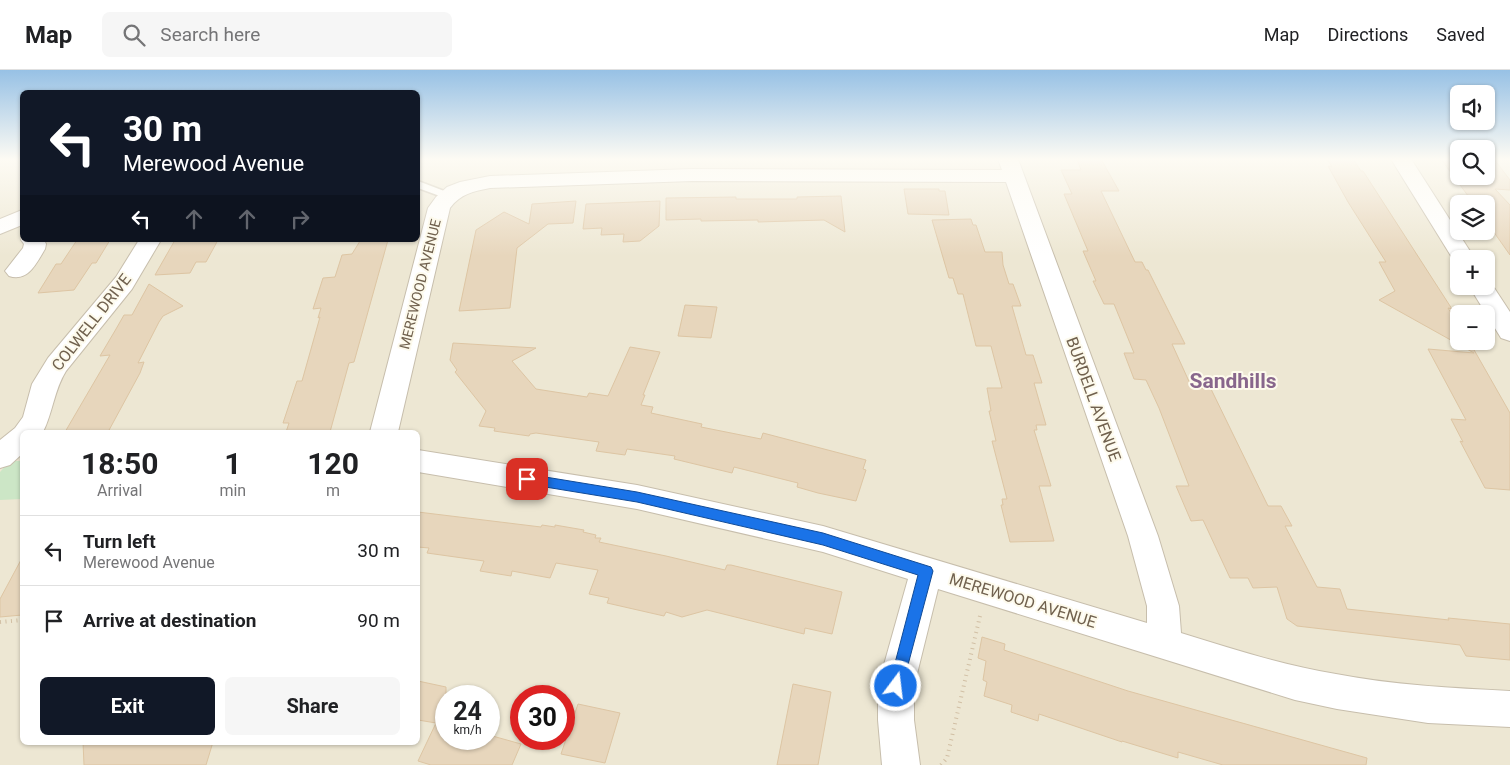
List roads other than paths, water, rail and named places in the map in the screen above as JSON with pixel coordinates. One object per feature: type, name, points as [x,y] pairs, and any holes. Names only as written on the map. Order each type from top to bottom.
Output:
[{"type":"street","points":[[448,196],[457,191]]},
{"type":"street","name":"BURDELL AVENUE","points":[[1020,191],[1143,536],[1163,606],[1165,644]]},
{"type":"street","points":[[1421,191],[1458,250]]},
{"type":"street","name":"MEREWOOD AVENUE","points":[[384,430],[439,208],[448,196]]},
{"type":"street","points":[[17,271],[34,249],[34,242]]},
{"type":"street","name":"COLWELL DRIVE","points":[[29,430],[36,423],[41,411],[44,386],[49,376],[71,346],[124,282],[149,242]]},
{"type":"street","points":[[1487,295],[1510,332]]},
{"type":"street","points":[[0,457],[20,439]]},
{"type":"street","name":"MEREWOOD AVENUE","points":[[420,461],[637,497],[823,539],[1251,670],[1337,692],[1428,704],[1510,709]]},
{"type":"street","points":[[902,765],[896,720],[896,686],[926,571]]},
{"type":"lane","points":[[437,191],[448,196]]},
{"type":"district","name":"Sandhills","points":[[1233,381]]}]
